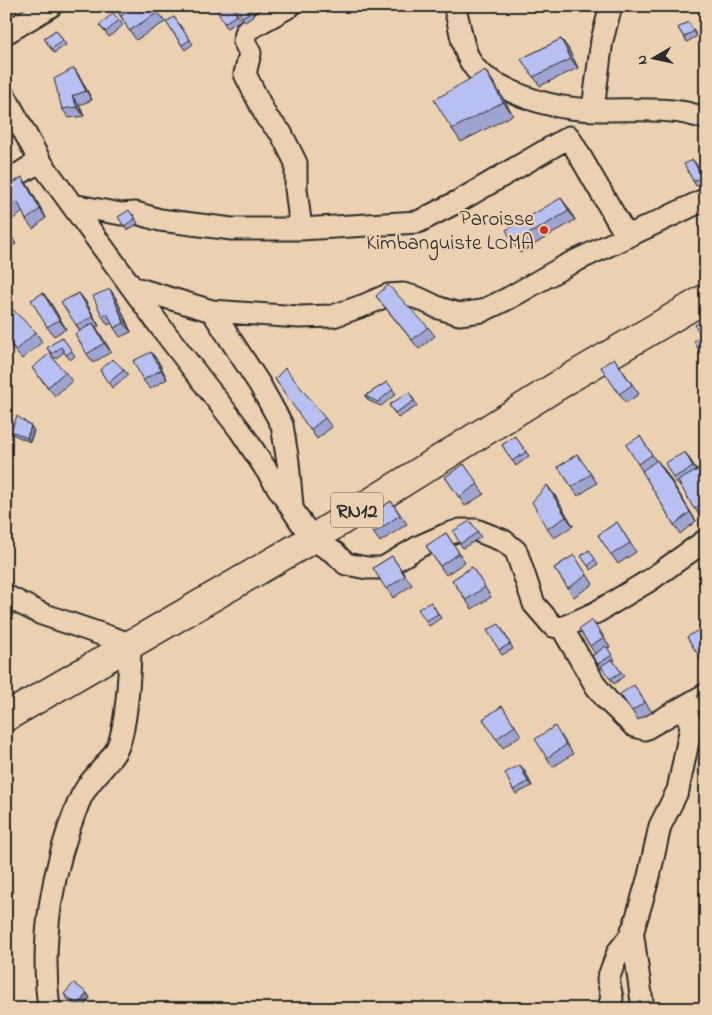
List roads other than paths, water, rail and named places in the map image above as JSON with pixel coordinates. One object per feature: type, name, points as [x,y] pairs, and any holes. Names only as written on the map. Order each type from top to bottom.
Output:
[{"type":"main road","name":"RN12","points":[[6,717],[312,538],[570,378],[706,298]]},
{"type":"street","points":[[6,33],[51,6]]},
{"type":"street","points":[[290,6],[247,30],[244,41],[250,53],[245,74],[267,118],[281,133],[296,163],[296,190],[300,229]]},
{"type":"street","points":[[454,6],[464,46],[474,67],[488,80],[514,93],[540,102],[579,109],[680,112],[706,118]]},
{"type":"street","points":[[593,109],[602,40],[611,6]]},
{"type":"street","points":[[6,98],[40,161],[160,326],[240,430],[312,538],[335,553],[346,564],[367,568],[383,568],[406,553],[445,535],[460,530],[476,530],[504,541],[516,551],[534,604],[553,626],[562,628],[597,612],[706,540]]},
{"type":"street","points":[[72,205],[121,214],[136,213],[160,220],[232,230],[300,229],[418,222],[459,201],[569,137],[626,238]]},
{"type":"street","points":[[6,182],[40,161]]},
{"type":"street","points":[[132,287],[212,311],[299,317],[333,316],[388,295],[403,294],[459,314],[482,312],[567,265],[706,199]]},
{"type":"street","points":[[212,311],[260,384],[282,425],[288,462],[292,509]]},
{"type":"street","points":[[6,596],[42,614],[130,644],[130,676],[121,738],[116,752],[89,782],[78,802],[54,877],[49,913],[47,956],[49,1009]]},
{"type":"street","points":[[562,628],[596,686],[634,726],[645,729],[706,694]]},
{"type":"street","points":[[608,1009],[612,998],[608,979],[618,952],[632,934],[650,876],[660,826],[678,790],[691,726],[685,706]]},
{"type":"street","points":[[632,930],[643,1009]]},
{"type":"place","name":"Paroisse Kimbanguiste LOMA","points":[[544,230]]}]
